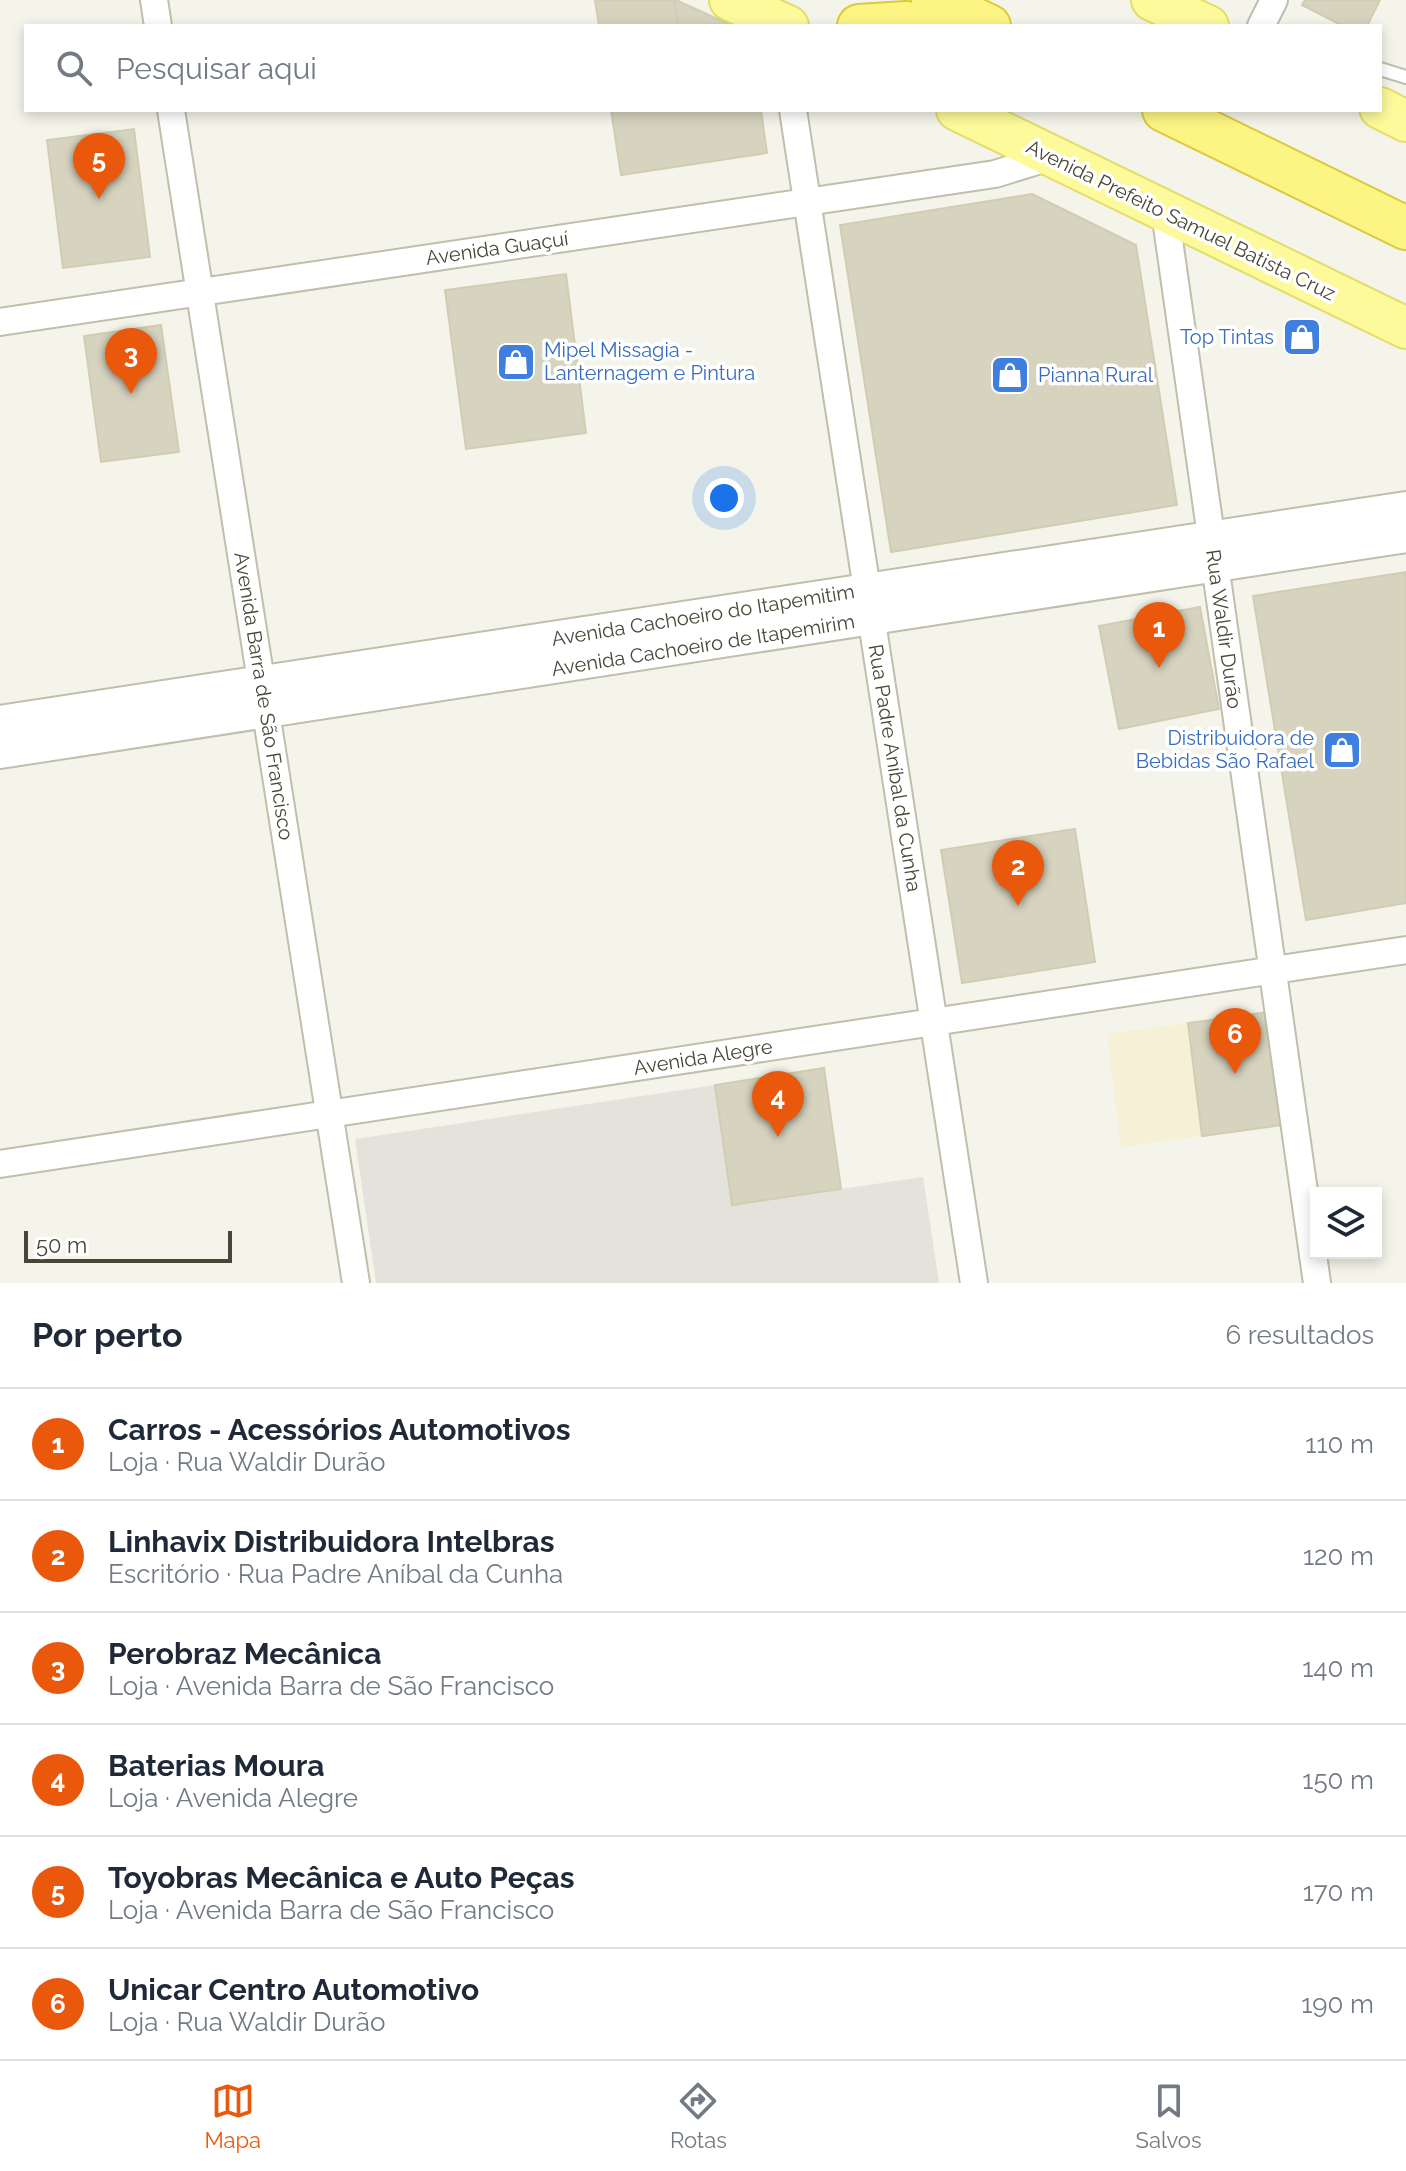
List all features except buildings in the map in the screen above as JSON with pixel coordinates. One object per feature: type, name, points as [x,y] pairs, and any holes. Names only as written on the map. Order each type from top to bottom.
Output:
[{"type":"highway","points":[[933,0],[985,24]]},
{"type":"highway","points":[[992,0],[1017,24]]},
{"type":"highway","points":[[890,24],[913,24]]},
{"type":"highway","points":[[1168,112],[1406,228]]},
{"type":"main road","points":[[730,0],[789,18]]},
{"type":"main road","points":[[1152,0],[1204,24]]},
{"type":"main road","points":[[1382,109],[1406,121]]},
{"type":"main road","name":"Avenida Prefeito Samuel Batista Cruz","points":[[961,112],[1406,328]]},
{"type":"street","points":[[154,0],[158,24]]},
{"type":"street","points":[[1262,24],[1274,0]]},
{"type":"street","name":"Avenida Barra de São Francisco","points":[[171,112],[356,1283]]},
{"type":"street","name":"Rua Padre Aníbal da Cunha","points":[[793,112],[974,1283]]},
{"type":"street","name":"Avenida Guaçuí","points":[[0,322],[995,174],[1050,157]]},
{"type":"street","name":"Rua Waldir Durão","points":[[1165,212],[1317,1283]]},
{"type":"street","points":[[1213,552],[1406,508]]},
{"type":"street","name":"Avenida Cachoeiro de Itapemirim","points":[[0,752],[264,697],[1213,552],[1406,536]]},
{"type":"street","points":[[0,722],[264,697]]},
{"type":"street","name":"Avenida Alegre","points":[[0,1164],[1406,950]]},
{"type":"lane","points":[[1382,70],[1406,77]]},
{"type":"shaded area","points":[[1187,1023],[1202,1136],[1121,1147],[1107,1034]]},
{"type":"shaded area","points":[[715,1085],[732,1205],[923,1177],[939,1283],[376,1283],[355,1139]]},
{"type":"place","name":"Toyobras Mecânica e Auto Peças","points":[[99,199]]},
{"type":"place","name":"Top Tintas","points":[[1302,337]]},
{"type":"place","name":"Mipel Missagia - Lanternagem e Pintura","points":[[516,362]]},
{"type":"place","name":"Pianna Rural","points":[[1010,375]]},
{"type":"place","name":"Perobraz Mecânica","points":[[131,394]]},
{"type":"place","name":"Carros - Acessórios Automotivos","points":[[1159,668]]},
{"type":"place","name":"Distribuidora de Bebidas São Rafael","points":[[1342,750]]},
{"type":"place","name":"Linhavix Distribuidora Intelbras","points":[[1018,906]]},
{"type":"place","name":"Unicar Centro Automotivo","points":[[1235,1074]]},
{"type":"place","name":"Baterias Moura","points":[[778,1137]]}]
